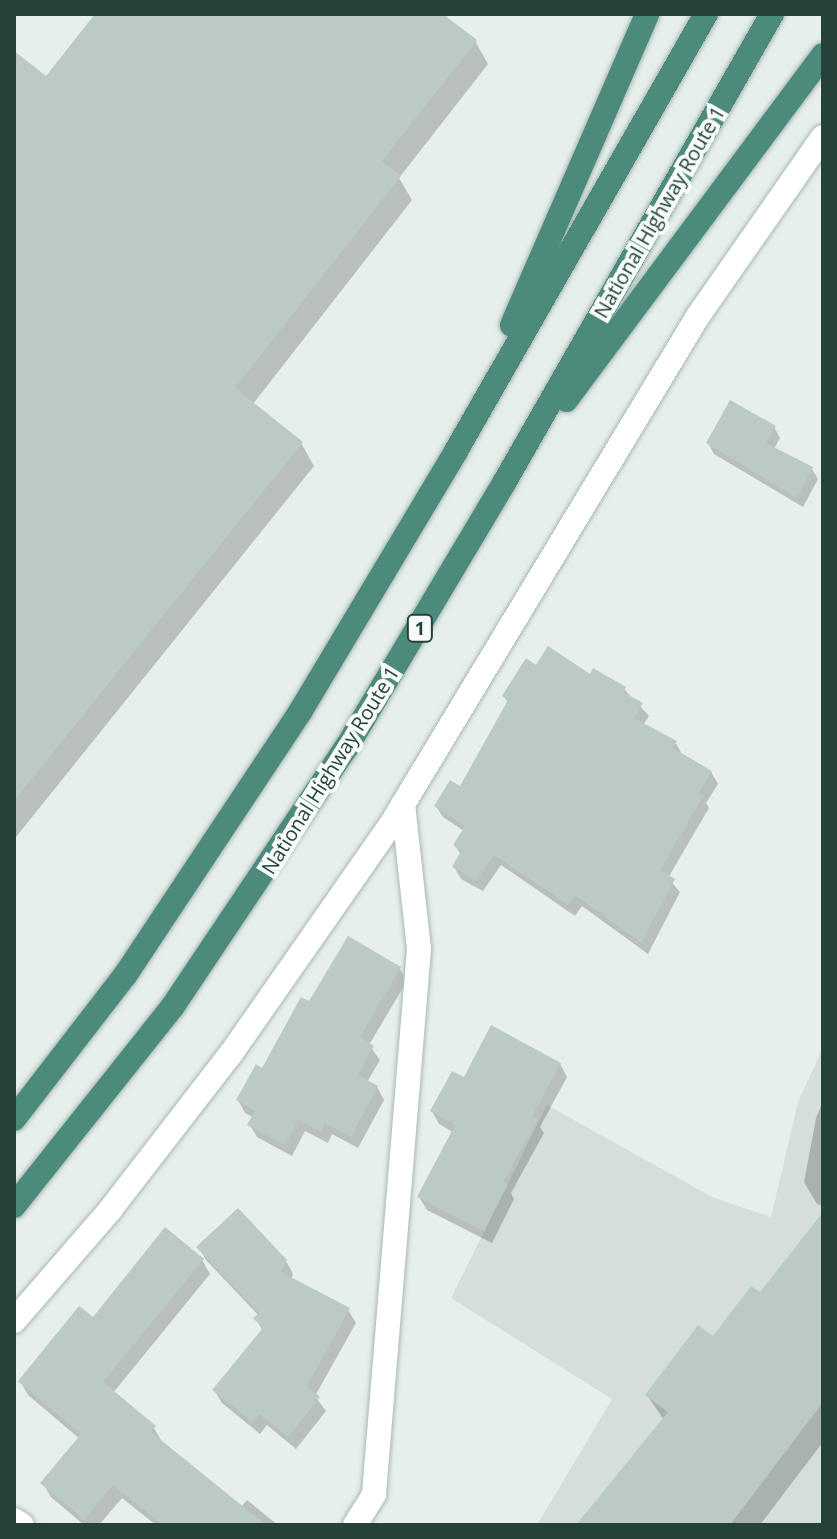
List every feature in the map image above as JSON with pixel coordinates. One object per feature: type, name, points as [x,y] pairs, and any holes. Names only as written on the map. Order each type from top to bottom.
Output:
[{"type":"highway","points":[[456,451],[647,14]]},
{"type":"highway","points":[[14,1119],[126,974],[300,712],[456,451],[706,14]]},
{"type":"highway","name":"National Highway Route 1","points":[[14,1206],[173,1006],[354,735],[504,483],[772,14]]},
{"type":"highway","name":"1","points":[[504,483],[823,55]]},
{"type":"street","points":[[14,1321],[110,1210],[230,1055],[403,804],[698,316],[823,137]]},
{"type":"street","points":[[355,1525],[374,1494],[419,949],[403,804]]},
{"type":"street","points":[[14,1520],[22,1525]]},
{"type":"shaded area","points":[[823,1048],[823,1525],[537,1525],[612,1399],[451,1298],[547,1105],[712,1197],[771,1217],[798,1102]]},
{"type":"building","points":[[95,14],[443,14],[477,40],[382,161],[401,176],[235,388],[303,442],[14,801],[14,51],[46,76]]},
{"type":"building","points":[[730,400],[776,426],[766,443],[813,467],[797,498],[706,443]]},
{"type":"building","points":[[548,646],[590,674],[593,668],[626,687],[623,692],[643,703],[634,718],[677,741],[673,748],[712,771],[699,793],[704,795],[660,870],[675,879],[641,943],[575,895],[568,905],[494,855],[476,881],[452,867],[461,851],[453,845],[465,826],[434,806],[450,780],[460,786],[508,700],[502,696],[526,658],[536,665]]},
{"type":"building","points":[[348,936],[401,967],[360,1037],[374,1046],[358,1075],[378,1086],[351,1137],[325,1123],[321,1132],[298,1120],[285,1145],[247,1125],[255,1111],[236,1100],[256,1064],[262,1068],[301,997],[309,1001]]},
{"type":"building","points":[[491,1025],[561,1063],[532,1116],[538,1119],[503,1182],[508,1184],[484,1231],[417,1197],[455,1125],[430,1111],[452,1071],[464,1077]]},
{"type":"building","points":[[238,1208],[287,1260],[281,1272],[350,1308],[307,1386],[320,1397],[288,1437],[259,1414],[252,1422],[212,1390],[263,1328],[253,1318],[259,1313],[196,1247]]},
{"type":"building","points":[[823,1212],[823,1402],[730,1525],[576,1525],[668,1412],[645,1395],[698,1325],[713,1336],[751,1286],[760,1292]]},
{"type":"building","points":[[165,1227],[204,1259],[103,1382],[156,1426],[151,1432],[266,1525],[163,1525],[113,1485],[84,1520],[40,1483],[81,1434],[18,1381],[79,1306],[93,1317]]}]
